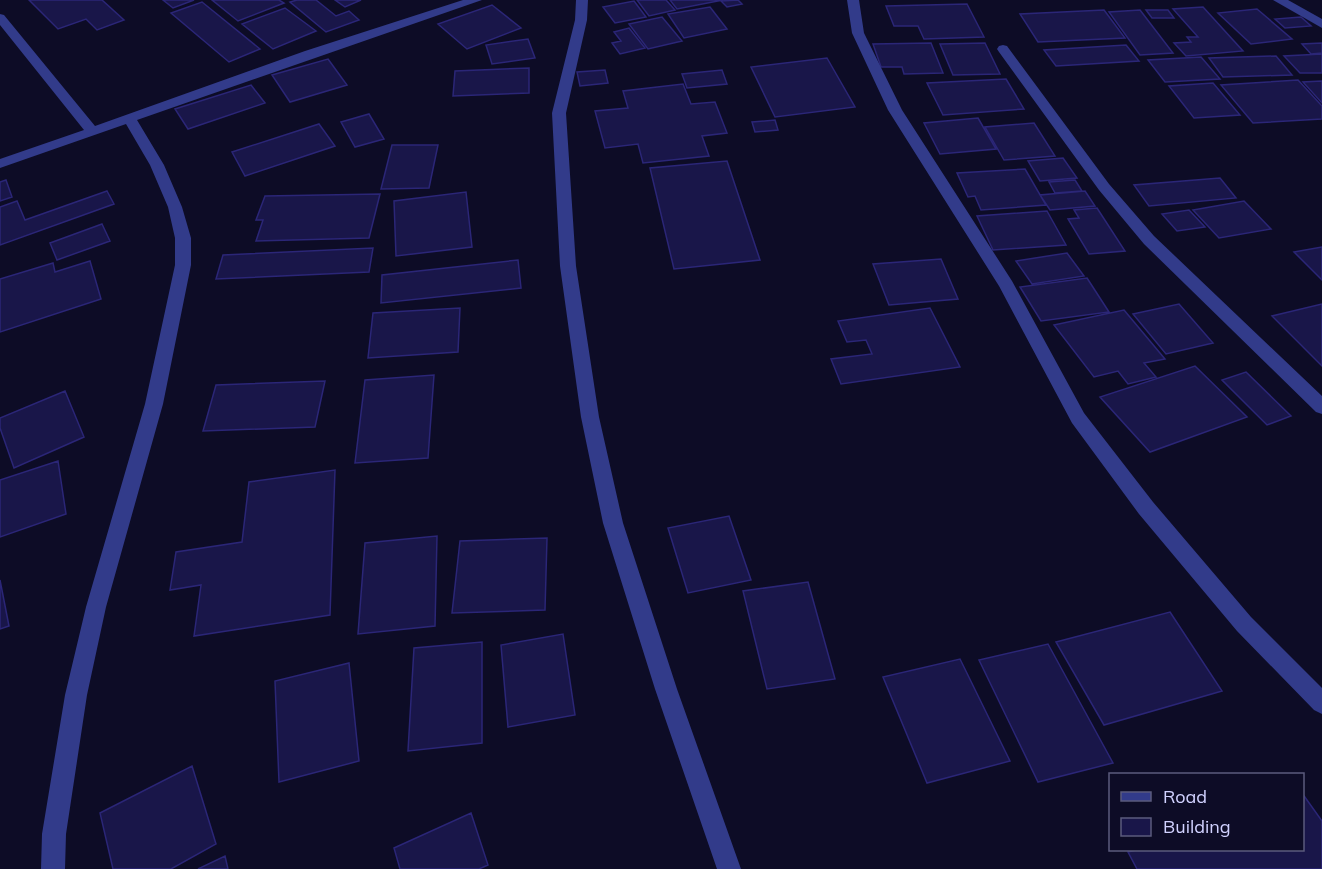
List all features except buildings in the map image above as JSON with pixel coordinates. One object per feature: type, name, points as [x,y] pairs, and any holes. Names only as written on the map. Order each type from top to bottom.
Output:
[{"type":"street","points":[[0,164],[309,54],[423,15],[476,0]]},
{"type":"street","points":[[582,0],[581,20],[567,72],[560,113],[567,266],[590,417],[613,523],[666,689],[729,869]]},
{"type":"street","points":[[853,0],[858,33],[895,110],[1005,285],[1078,418],[1146,508],[1229,607],[1322,703]]},
{"type":"street","points":[[1279,0],[1322,24]]},
{"type":"street","points":[[0,18],[92,131]]},
{"type":"street","points":[[1003,49],[1104,187],[1149,240],[1322,407]]},
{"type":"street","points":[[53,869],[54,834],[75,695],[96,607],[154,404],[183,266],[183,238],[175,207],[157,165],[130,119]]}]
